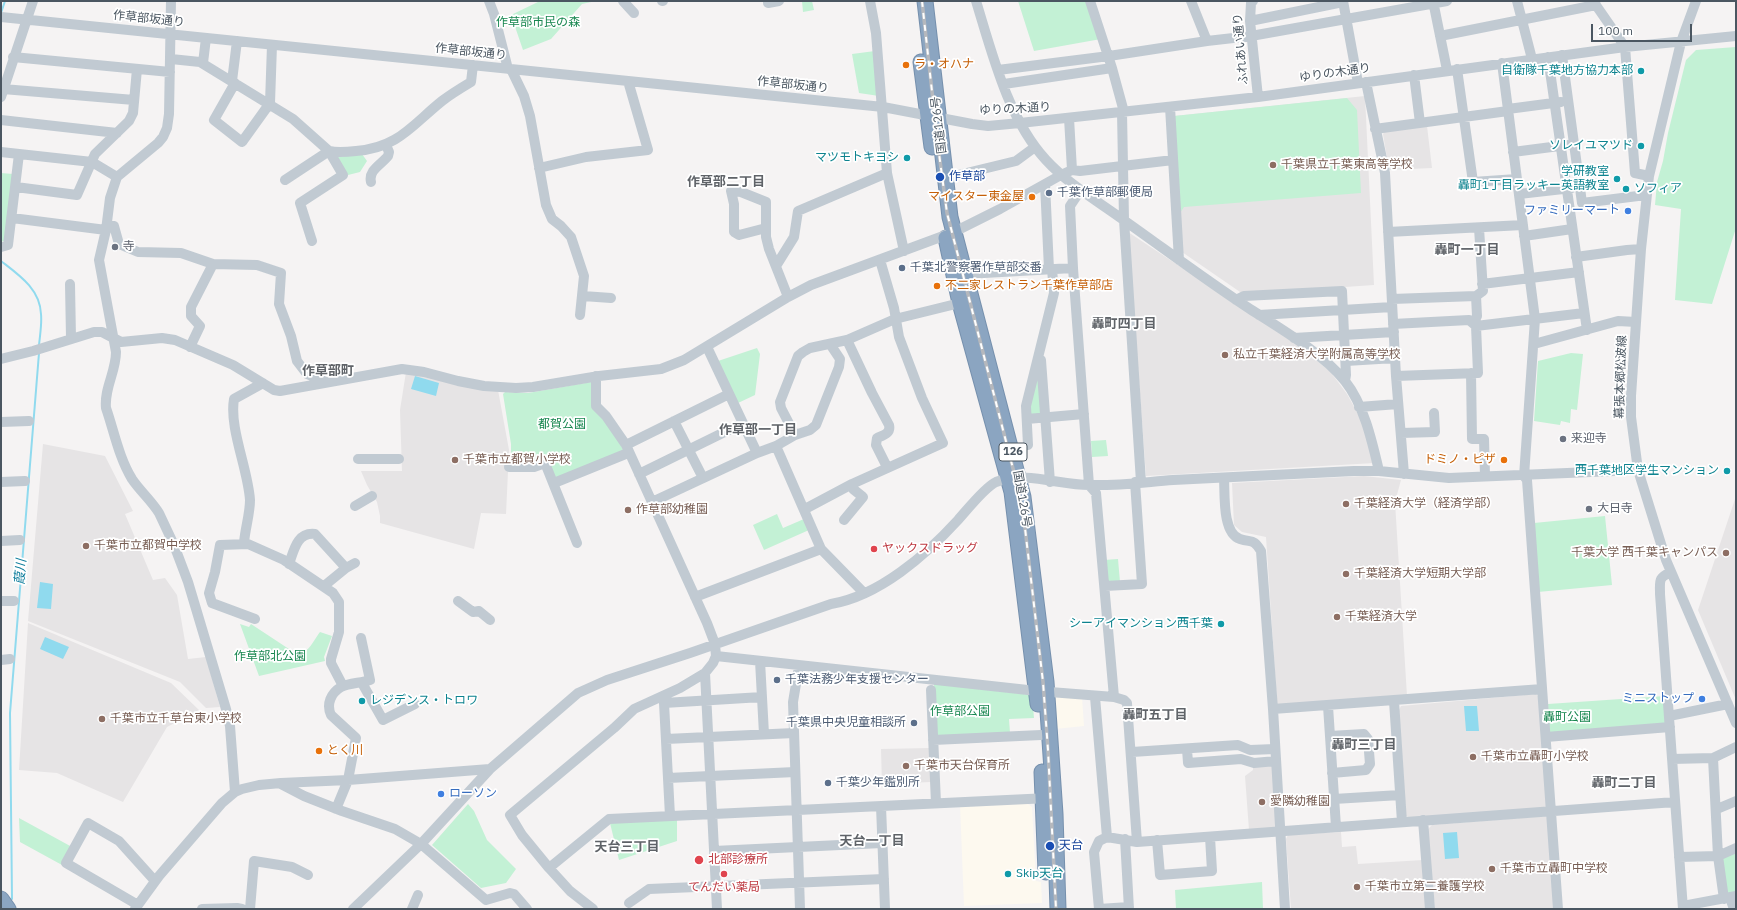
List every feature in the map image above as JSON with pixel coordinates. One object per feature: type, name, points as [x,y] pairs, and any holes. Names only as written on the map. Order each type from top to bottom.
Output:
[{"type":"highway","name":"国道126号","points":[[915,1],[960,303],[1014,478]]},
{"type":"highway","name":"国道126号","points":[[925,1],[932,116],[946,178],[949,233],[966,274],[1014,478],[1013,499],[1041,691],[1048,798],[1058,909]]},
{"type":"highway","name":"国道126号","points":[[1041,691],[1040,735],[1048,798],[1048,909]]},
{"type":"highway","points":[[1,899],[8,909]]},
{"type":"street","points":[[33,1],[2,93],[134,100]]},
{"type":"street","points":[[171,1],[171,58],[167,128],[163,137],[158,143],[118,177],[110,198],[106,228],[99,260],[116,362],[106,394],[106,408],[121,454],[131,478],[159,513],[182,565],[194,601],[230,726],[235,792]]},
{"type":"street","points":[[489,1],[510,69],[524,96],[530,116],[546,205],[552,219],[571,237],[584,276],[580,315]]},
{"type":"street","points":[[623,1],[634,13]]},
{"type":"street","points":[[768,1],[768,3],[779,1]]},
{"type":"street","points":[[870,1],[876,33],[887,173],[904,251]]},
{"type":"street","points":[[976,1],[1013,111],[1035,147],[1046,160],[1080,191],[1124,220],[1236,300],[1326,360],[1345,381],[1359,407],[1372,437],[1380,471]]},
{"type":"street","points":[[1090,1],[1109,56],[1123,112],[1122,167],[1124,220],[1142,584],[1105,586]]},
{"type":"street","points":[[1191,1],[1207,41]]},
{"type":"street","points":[[1250,21],[1343,1],[1346,19],[1385,173],[1396,376],[1404,474]]},
{"type":"street","points":[[998,70],[1251,36],[1434,2],[1447,1]]},
{"type":"street","points":[[1517,1],[1532,59]]},
{"type":"street","name":"幕張本郷松波線","points":[[1696,1],[1681,42],[1649,176],[1646,195],[1636,322],[1631,417],[1638,470],[1671,572],[1736,723]]},
{"type":"street","name":"ふれあい通り","points":[[1251,2],[1251,36],[1258,97]]},
{"type":"street","points":[[1434,2],[1440,36],[1452,70],[1463,117],[1473,182],[1517,179]]},
{"type":"street","points":[[1440,36],[1522,20],[1594,3],[1625,47],[1635,173],[1649,176]]},
{"type":"street","name":"作草部坂通り","points":[[6,18],[883,107],[932,116]]},
{"type":"street","name":"ゆりの木通り","points":[[932,116],[988,126],[1020,123],[1258,97],[1562,55],[1736,36]]},
{"type":"street","points":[[203,63],[206,38]]},
{"type":"street","points":[[237,41],[233,82],[214,120],[242,142],[270,103],[272,45]]},
{"type":"street","points":[[1562,55],[1582,203],[1646,195]]},
{"type":"street","points":[[14,57],[170,72]]},
{"type":"street","points":[[1548,57],[1587,330]]},
{"type":"street","points":[[171,58],[203,63],[270,103],[293,119],[329,151],[343,175],[300,203],[304,220],[312,241]]},
{"type":"street","points":[[1502,63],[1536,319],[1524,476],[1527,480],[1558,909]]},
{"type":"street","points":[[285,180],[329,151],[336,153],[371,150],[386,145],[403,135],[443,100],[471,82],[472,65]]},
{"type":"street","points":[[1004,84],[1112,68]]},
{"type":"street","points":[[16,187],[77,195],[95,154],[129,121],[133,112],[137,69]]},
{"type":"street","points":[[1414,75],[1420,123]]},
{"type":"street","points":[[539,168],[586,157],[648,150],[628,81]]},
{"type":"street","points":[[1375,129],[1568,101]]},
{"type":"street","points":[[1170,107],[1179,260]]},
{"type":"street","points":[[1070,118],[1072,170]]},
{"type":"street","points":[[1,120],[117,132]]},
{"type":"street","points":[[1513,152],[1574,144]]},
{"type":"street","points":[[371,182],[371,173],[388,156],[389,152],[386,145]]},
{"type":"street","points":[[946,178],[1016,161],[1035,147]]},
{"type":"street","points":[[1,152],[92,162],[118,177]]},
{"type":"street","points":[[1,247],[8,245],[19,154]]},
{"type":"street","points":[[1,359],[47,347],[71,338],[94,332],[102,332],[121,342],[162,338],[175,340],[233,365],[263,384],[274,390],[280,391],[402,369],[424,372],[458,381],[516,388],[533,387],[596,376],[661,369],[684,360],[707,347],[788,297],[811,286],[949,233],[1045,184],[1061,174],[1072,170],[1080,171],[1122,167],[1173,160]]},
{"type":"street","points":[[776,266],[794,237],[798,211],[887,173]]},
{"type":"street","points":[[1028,445],[1026,406],[1054,293],[1045,184]]},
{"type":"street","points":[[1519,194],[1580,187]]},
{"type":"street","points":[[766,228],[739,235],[734,232],[734,204],[731,191],[741,192],[766,202],[766,228],[769,249],[788,297]]},
{"type":"street","points":[[1080,191],[1070,206],[1073,268],[1089,485],[1096,493],[1114,697]]},
{"type":"street","points":[[12,218],[106,228],[114,226],[119,244],[138,252],[181,253],[213,264],[258,265],[281,272],[279,304],[291,336],[297,361],[307,374],[326,382]]},
{"type":"street","points":[[1388,232],[1523,225]]},
{"type":"street","points":[[1259,315],[1343,310],[1392,303],[1476,296],[1483,291],[1479,228]]},
{"type":"street","points":[[1524,236],[1572,228]]},
{"type":"street","points":[[1576,256],[1641,249]]},
{"type":"street","points":[[805,509],[852,484],[943,443],[922,398],[899,337],[894,308],[880,260]]},
{"type":"street","points":[[190,347],[199,331],[200,326],[191,316],[191,307],[213,264]]},
{"type":"street","points":[[966,274],[1073,268]]},
{"type":"street","points":[[1482,284],[1579,272]]},
{"type":"street","points":[[70,284],[71,338]]},
{"type":"street","points":[[1236,300],[1244,296],[1342,291],[1346,361],[1345,381]]},
{"type":"street","points":[[583,296],[611,298]]},
{"type":"street","points":[[1396,376],[1478,373],[1475,324],[1477,316],[1476,296]]},
{"type":"street","points":[[795,435],[781,408],[780,402],[798,356],[810,348],[847,340],[895,319],[960,303]]},
{"type":"street","points":[[1294,338],[1344,335],[1469,320],[1475,324],[1584,313]]},
{"type":"street","points":[[1534,344],[1618,321],[1636,322]]},
{"type":"street","points":[[847,340],[889,425],[890,429],[888,433],[878,438],[876,441],[876,445],[888,468]]},
{"type":"street","points":[[652,502],[757,453],[776,446],[795,435],[810,430],[816,425],[839,367],[840,359],[830,344]]},
{"type":"street","points":[[707,347],[757,453]]},
{"type":"street","points":[[1040,350],[1050,482]]},
{"type":"street","points":[[1346,361],[1395,358]]},
{"type":"street","points":[[1471,373],[1472,439],[1484,439],[1485,476]]},
{"type":"street","points":[[593,909],[570,891],[549,868],[522,836],[510,815],[614,728],[634,709],[680,688],[705,673],[713,663],[716,656],[715,644],[695,597],[627,449],[606,416],[596,406],[596,376]]},
{"type":"street","points":[[244,543],[250,501],[246,473],[232,411],[234,399],[263,384]]},
{"type":"street","points":[[554,483],[627,449],[674,421],[729,394]]},
{"type":"street","points":[[1359,407],[1398,404]]},
{"type":"street","points":[[1401,433],[1435,432],[1434,413]]},
{"type":"street","points":[[1027,419],[1084,414]]},
{"type":"street","points":[[1,422],[29,421]]},
{"type":"street","points":[[674,421],[703,478]]},
{"type":"street","points":[[639,474],[743,423]]},
{"type":"street","points":[[776,446],[805,509],[821,549],[864,593]]},
{"type":"street","points":[[358,459],[400,459]]},
{"type":"street","points":[[509,467],[534,467],[544,463],[554,483],[560,504],[577,543]]},
{"type":"street","points":[[353,909],[421,844],[490,769],[578,693],[607,680],[864,593],[883,583],[919,557],[938,540],[978,497],[995,483],[1014,478],[1089,485],[1354,470],[1449,478],[1638,470]]},
{"type":"street","points":[[1224,478],[1227,526],[1232,534],[1240,539],[1250,540],[1257,544],[1261,551],[1273,710],[1285,909]]},
{"type":"street","points":[[1,482],[25,481]]},
{"type":"street","points":[[843,520],[862,497],[853,489],[852,484]]},
{"type":"street","points":[[355,506],[372,496]]},
{"type":"street","points":[[289,564],[297,541],[308,533],[315,534],[346,568]]},
{"type":"street","points":[[1,541],[20,540]]},
{"type":"street","points":[[255,619],[217,606],[212,603],[209,597],[220,545],[248,544],[289,564],[333,592],[339,602],[339,632],[331,659],[331,664],[342,686]]},
{"type":"street","points":[[695,597],[821,549]]},
{"type":"street","points":[[324,586],[346,568],[355,563]]},
{"type":"street","points":[[1671,572],[1662,576],[1660,580],[1683,907],[1730,898]]},
{"type":"street","points":[[1,601],[14,601]]},
{"type":"street","points":[[458,601],[473,612],[479,611],[490,620]]},
{"type":"street","points":[[336,809],[348,780],[356,738],[331,715],[329,710],[332,696],[342,686],[362,683],[370,680],[361,638]]},
{"type":"street","points":[[716,656],[1041,691],[1114,697],[1124,700],[1128,703],[1137,842]]},
{"type":"street","points":[[760,661],[764,734]]},
{"type":"street","points":[[798,672],[793,702],[800,909]]},
{"type":"street","points":[[705,673],[717,909]]},
{"type":"street","points":[[362,683],[383,720],[415,704]]},
{"type":"street","points":[[1273,710],[1542,689]]},
{"type":"street","points":[[930,690],[936,803]]},
{"type":"street","points":[[1095,696],[1107,837]]},
{"type":"street","points":[[670,816],[664,703],[762,697]]},
{"type":"street","points":[[1394,701],[1402,822]]},
{"type":"street","points":[[1669,716],[1728,704]]},
{"type":"street","points":[[1328,706],[1336,827]]},
{"type":"street","points":[[1546,737],[1670,727]]},
{"type":"street","points":[[666,739],[794,732]]},
{"type":"street","points":[[1330,736],[1364,734],[1368,739],[1370,764],[1366,770],[1332,773]]},
{"type":"street","points":[[933,740],[1040,735]]},
{"type":"street","points":[[1132,752],[1238,745],[1250,750],[1275,749]]},
{"type":"street","points":[[1672,759],[1713,758],[1736,747]]},
{"type":"street","points":[[1187,749],[1188,763],[1241,759],[1254,763],[1276,761]]},
{"type":"street","points":[[1713,758],[1718,856],[1734,909]]},
{"type":"street","points":[[156,881],[119,841],[88,823],[66,863],[137,907],[156,881],[222,803],[235,792],[250,787],[281,783],[348,780],[490,769]]},
{"type":"street","points":[[668,778],[795,772]]},
{"type":"street","points":[[281,783],[304,796],[336,809],[395,829],[421,844],[486,900],[510,893],[514,894],[527,909]]},
{"type":"street","points":[[1334,799],[1400,795]]},
{"type":"street","points":[[549,868],[609,819],[1048,798]]},
{"type":"street","points":[[1716,809],[1736,800]]},
{"type":"street","points":[[1125,840],[1129,908],[1099,909],[1094,852],[1095,847],[1100,840],[1107,837],[1125,840],[1137,842],[1675,802]]},
{"type":"street","points":[[881,806],[885,909]]},
{"type":"street","points":[[1423,820],[1430,909]]},
{"type":"street","points":[[1157,840],[1160,875],[1212,871],[1210,837]]},
{"type":"street","points":[[714,851],[882,843]]},
{"type":"street","points":[[1679,857],[1718,856],[1736,848]]},
{"type":"street","points":[[250,909],[254,861],[292,867],[308,875]]},
{"type":"street","points":[[629,903],[649,889],[884,879]]},
{"type":"street","points":[[412,909],[418,895]]},
{"type":"street","points":[[202,909],[242,909]]},
{"type":"shaded area","name":"千葉県立千葉東高等学校","points":[[1365,96],[1374,285],[1243,294],[1182,252],[1174,116]]},
{"type":"shaded area","points":[[1427,126],[1432,168],[1389,170],[1383,134],[1385,131]]},
{"type":"shaded area","name":"私立千葉経済大学附属高等学校","points":[[1128,232],[1306,350],[1332,374],[1347,394],[1363,423],[1375,463],[1146,476]]},
{"type":"shaded area","name":"千葉市立都賀小学校","points":[[406,372],[498,390],[509,450],[506,514],[481,513],[474,549],[380,523],[377,502],[361,471],[402,471],[400,410]]},
{"type":"shaded area","name":"千葉市立都賀中学校","points":[[43,444],[105,456],[133,511],[125,514],[153,580],[165,578],[177,595],[188,659],[206,657],[220,707],[206,708],[180,682],[28,621]]},
{"type":"shaded area","name":"千葉経済大学","points":[[1364,476],[1401,480],[1395,502],[1407,696],[1280,706],[1277,703],[1266,537],[1242,532],[1234,525],[1232,483]]},
{"type":"shaded area","name":"千葉大学 西千葉キャンパス","points":[[1736,496],[1736,700],[1698,610]]},
{"type":"shaded area","name":"千葉市立千草台東小学校","points":[[28,623],[171,683],[199,710],[167,727],[123,802],[57,773],[19,770]]},
{"type":"shaded area","name":"千葉市立轟町小学校","points":[[1536,694],[1539,697],[1547,805],[1545,808],[1410,818],[1406,816],[1399,710],[1401,706]]},
{"type":"shaded area","points":[[1053,695],[1082,697],[1084,726],[1055,729]]},
{"type":"shaded area","name":"千葉市天台保育所","points":[[930,748],[931,782],[882,784],[881,749]]},
{"type":"shaded area","name":"愛隣幼稚園","points":[[1275,764],[1279,828],[1249,830],[1245,776],[1253,770],[1253,765]]},
{"type":"shaded area","points":[[1025,802],[1032,807],[1036,881],[1041,882],[1042,903],[964,906],[960,804]]},
{"type":"shaded area","name":"千葉市立轟町中学校","points":[[1545,816],[1549,819],[1555,909],[1435,909],[1427,830],[1432,825]]},
{"type":"shaded area","name":"千葉市立第二養護学校","points":[[1341,832],[1342,847],[1356,846],[1358,864],[1423,860],[1427,909],[1291,909],[1286,839],[1288,835]]},
{"type":"green space","name":"作草部市民の森","points":[[540,1],[596,1],[582,4],[551,39],[523,50],[511,15]]},
{"type":"green space","points":[[802,1],[812,1],[814,10],[803,12]]},
{"type":"green space","points":[[1018,1],[1088,1],[1101,39],[1034,51]]},
{"type":"green space","points":[[1736,47],[1736,228],[1712,304],[1675,300],[1681,209],[1655,205],[1657,182],[1663,161],[1668,133],[1686,60],[1696,50]]},
{"type":"green space","points":[[875,51],[879,96],[859,93],[852,54]]},
{"type":"green space","points":[[1347,98],[1357,110],[1361,193],[1184,207],[1180,213],[1174,116]]},
{"type":"green space","points":[[362,154],[367,161],[360,172],[348,175],[337,157]]},
{"type":"green space","points":[[1,173],[13,174],[7,240],[1,242]]},
{"type":"green space","points":[[757,348],[760,354],[755,395],[738,403],[718,361]]},
{"type":"green space","points":[[1571,353],[1583,354],[1577,410],[1571,409],[1570,423],[1561,421],[1560,425],[1534,421],[1538,361]]},
{"type":"green space","points":[[1036,373],[1040,374],[1043,416],[1028,417]]},
{"type":"green space","name":"都賀公園","points":[[591,382],[594,384],[593,404],[616,434],[624,452],[555,481],[547,460],[511,468],[511,444],[503,394],[505,392],[528,393]]},
{"type":"green space","points":[[1106,440],[1108,456],[1092,457],[1091,441]]},
{"type":"green space","points":[[777,514],[783,528],[804,519],[809,530],[764,550],[753,525]]},
{"type":"green space","points":[[1605,516],[1612,585],[1538,592],[1534,523]]},
{"type":"green space","points":[[1118,559],[1120,582],[1106,583],[1104,560]]},
{"type":"green space","name":"作草部北公園","points":[[240,624],[249,627],[251,624],[295,653],[300,653],[307,650],[320,632],[332,636],[324,657],[325,661],[259,676]]},
{"type":"green space","name":"作草部公園","points":[[934,684],[1032,695],[1034,718],[1009,719],[1010,733],[935,736]]},
{"type":"green space","name":"轟町公園","points":[[1665,696],[1667,724],[1551,734],[1549,731],[1548,704]]},
{"type":"green space","points":[[468,804],[474,811],[487,840],[516,869],[506,883],[481,888],[432,845]]},
{"type":"green space","points":[[19,818],[72,847],[62,865],[20,842]]},
{"type":"green space","points":[[677,820],[677,841],[619,860],[610,823]]},
{"type":"green space","points":[[1736,850],[1736,893],[1725,893],[1721,857]]},
{"type":"green space","points":[[1262,882],[1263,909],[1176,909],[1175,890]]},
{"type":"water","points":[[415,376],[439,383],[436,396],[411,389]]},
{"type":"water","points":[[40,582],[53,584],[51,609],[37,608]]},
{"type":"water","points":[[45,637],[69,647],[63,659],[40,649]]},
{"type":"water","points":[[1464,706],[1477,706],[1479,731],[1466,731]]},
{"type":"water","points":[[1457,832],[1459,858],[1445,859],[1443,833]]},
{"type":"waterway","name":"葭川","points":[[1,13],[5,1]]},
{"type":"waterway","name":"葭川","points":[[1,261],[21,277],[33,290],[37,297],[40,305],[41,318],[39,345]]},
{"type":"waterway","name":"葭川","points":[[12,899],[10,713],[39,353]]},
{"type":"railway","points":[[922,1],[947,213],[1017,484],[1025,528],[1043,682],[1056,909]]},
{"type":"place","name":"ラ・オハナ","points":[[906,65]]},
{"type":"place","name":"自衛隊千葉地方協力本部","points":[[1641,71]]},
{"type":"place","name":"ソレイユマツド","points":[[1641,146]]},
{"type":"place","name":"マツモトキヨシ","points":[[907,158]]},
{"type":"place","name":"千葉県立千葉東高等学校","points":[[1273,165]]},
{"type":"place","name":"作草部","points":[[940,177]]},
{"type":"place","name":"学研教室 轟町1丁目ラッキー英語教室","points":[[1617,179]]},
{"type":"place","name":"ソフィア","points":[[1626,189]]},
{"type":"place","name":"千葉作草部郵便局","points":[[1049,193]]},
{"type":"place","name":"マイスター東金屋","points":[[1032,197]]},
{"type":"place","name":"ファミリーマート","points":[[1628,211]]},
{"type":"place","name":"寺","points":[[115,247]]},
{"type":"place","name":"千葉北警察署作草部交番","points":[[902,268]]},
{"type":"place","name":"不二家レストラン千葉作草部店","points":[[937,286]]},
{"type":"place","name":"私立千葉経済大学附属高等学校","points":[[1225,355]]},
{"type":"place","name":"来迎寺","points":[[1563,439]]},
{"type":"place","name":"千葉市立都賀小学校","points":[[455,460]]},
{"type":"place","name":"ドミノ・ピザ","points":[[1504,460]]},
{"type":"place","name":"西千葉地区学生マンション","points":[[1727,471]]},
{"type":"place","name":"千葉経済大学（経済学部）","points":[[1346,504]]},
{"type":"place","name":"大日寺","points":[[1589,509]]},
{"type":"place","name":"作草部幼稚園","points":[[628,510]]},
{"type":"place","name":"千葉市立都賀中学校","points":[[86,546]]},
{"type":"place","name":"ヤックスドラッグ","points":[[874,549]]},
{"type":"place","name":"千葉大学 西千葉キャンパス","points":[[1726,553]]},
{"type":"place","name":"千葉経済大学短期大学部","points":[[1346,574]]},
{"type":"place","name":"千葉経済大学","points":[[1337,617]]},
{"type":"place","name":"シーアイマンション西千葉","points":[[1221,624]]},
{"type":"place","name":"千葉法務少年支援センター","points":[[777,680]]},
{"type":"place","name":"ミニストップ","points":[[1702,699]]},
{"type":"place","name":"レジデンス・トロワ","points":[[362,701]]},
{"type":"place","name":"千葉市立千草台東小学校","points":[[102,719]]},
{"type":"place","name":"千葉県中央児童相談所","points":[[914,723]]},
{"type":"place","name":"とく川","points":[[319,751]]},
{"type":"place","name":"千葉市立轟町小学校","points":[[1473,757]]},
{"type":"place","name":"千葉市天台保育所","points":[[906,766]]},
{"type":"place","name":"千葉少年鑑別所","points":[[828,783]]},
{"type":"place","name":"ローソン","points":[[441,794]]},
{"type":"place","name":"愛隣幼稚園","points":[[1262,802]]},
{"type":"place","name":"天台","points":[[1050,846]]},
{"type":"place","name":"北部診療所","points":[[699,860]]},
{"type":"place","name":"千葉市立轟町中学校","points":[[1492,869]]},
{"type":"place","name":"てんだい薬局","points":[[724,874]]},
{"type":"place","name":"Skip天台","points":[[1008,874]]},
{"type":"place","name":"千葉市立第二養護学校","points":[[1357,887]]},
{"type":"district","name":"作草部二丁目","points":[[726,182]]},
{"type":"district","name":"轟町一丁目","points":[[1467,250]]},
{"type":"district","name":"轟町四丁目","points":[[1124,324]]},
{"type":"district","name":"作草部町","points":[[328,371]]},
{"type":"district","name":"作草部一丁目","points":[[758,430]]},
{"type":"district","name":"轟町五丁目","points":[[1155,715]]},
{"type":"district","name":"轟町三丁目","points":[[1364,745]]},
{"type":"district","name":"轟町二丁目","points":[[1624,783]]},
{"type":"district","name":"天台一丁目","points":[[872,841]]},
{"type":"district","name":"天台三丁目","points":[[627,847]]}]
